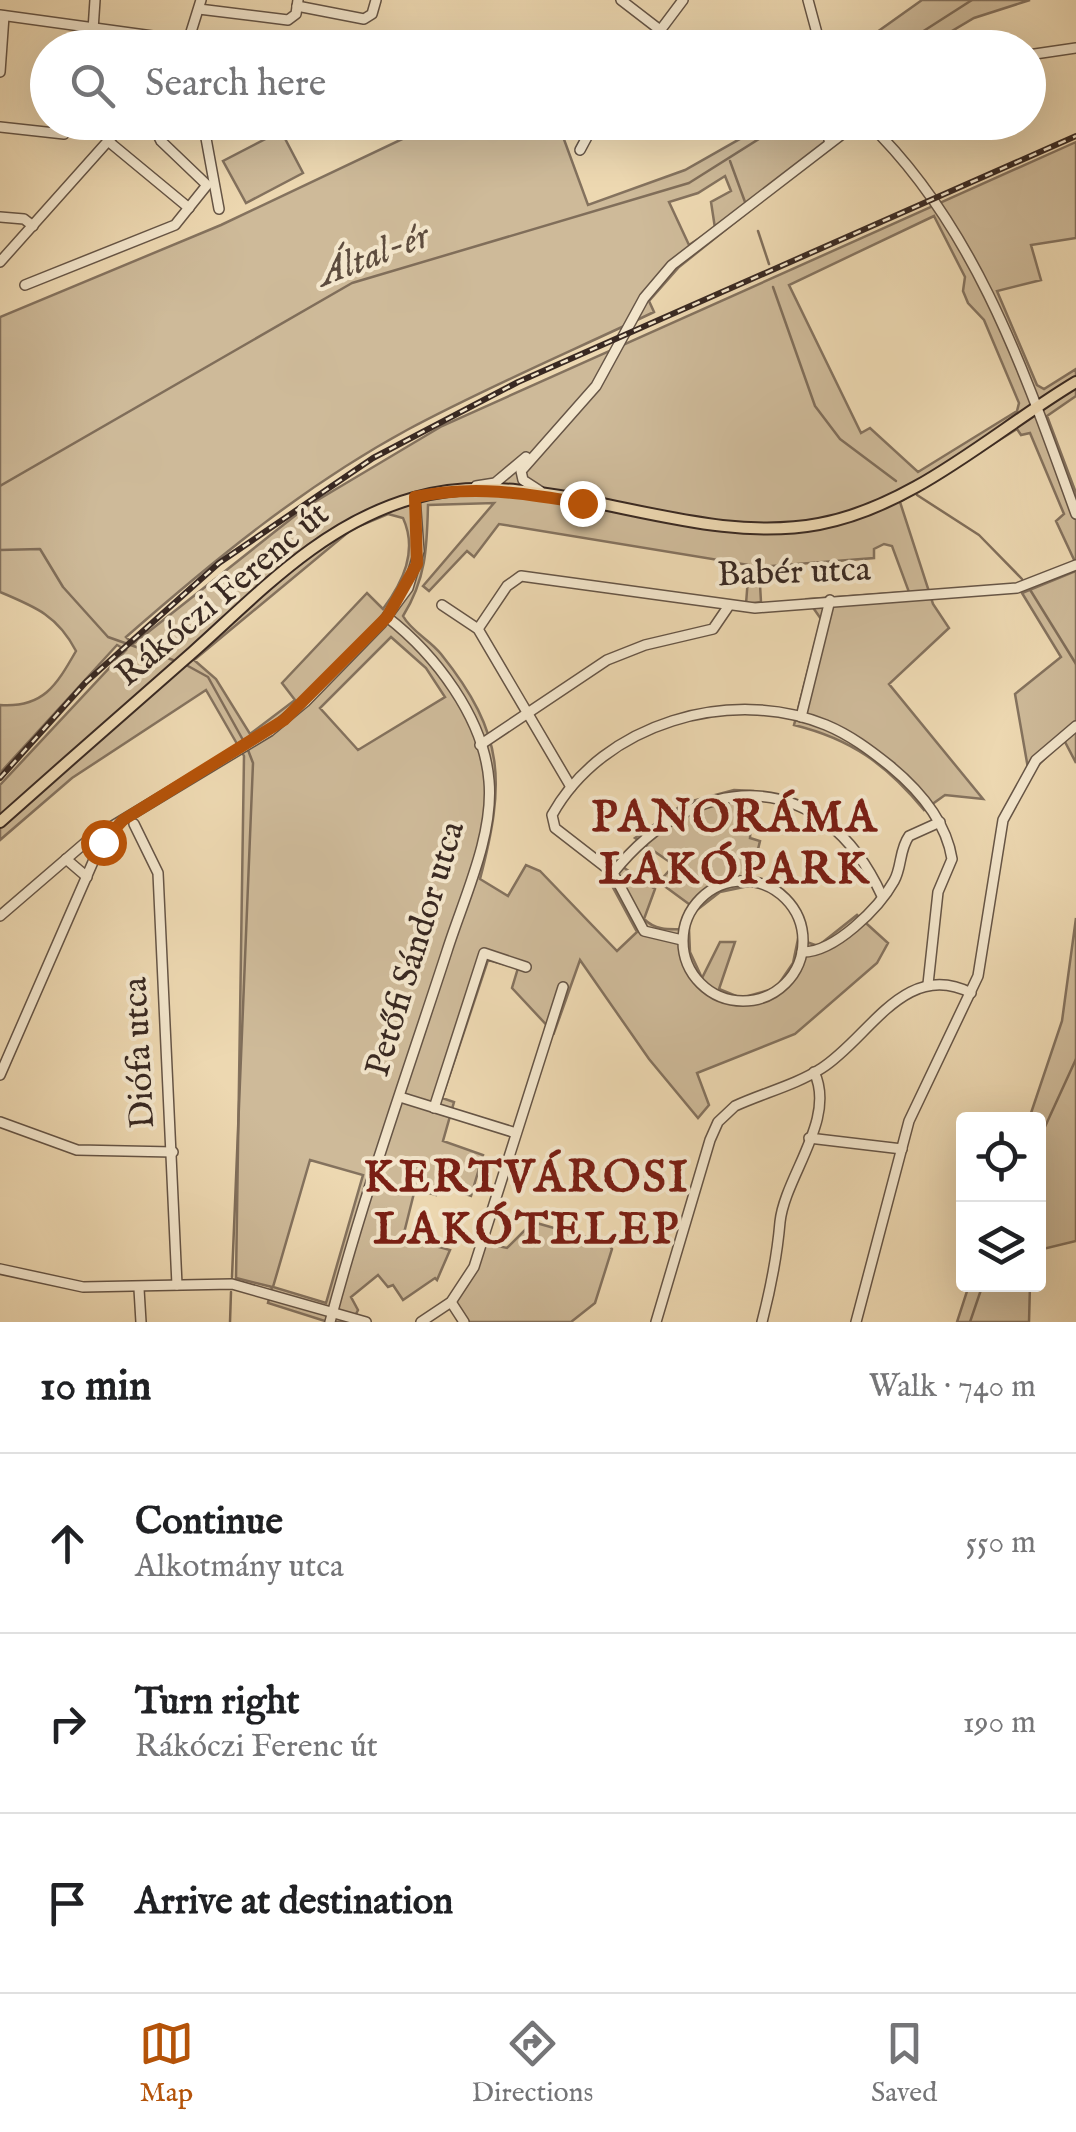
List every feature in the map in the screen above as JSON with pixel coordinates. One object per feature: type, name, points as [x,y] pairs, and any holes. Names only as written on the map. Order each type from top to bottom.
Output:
[{"type":"main road","name":"Rákóczi Ferenc út","points":[[0,822],[318,542],[362,517],[415,497],[455,489],[516,489],[734,527],[820,524],[894,499],[1076,382]]},
{"type":"street","points":[[0,72],[2,15],[93,30],[96,0]]},
{"type":"street","points":[[194,30],[200,4],[288,20],[296,14],[298,3],[364,18],[372,14],[376,0]]},
{"type":"street","points":[[621,0],[660,30],[682,0]]},
{"type":"street","points":[[808,0],[816,30]]},
{"type":"street","points":[[1046,52],[1076,48]]},
{"type":"street","points":[[0,127],[30,130]]},
{"type":"street","points":[[25,285],[175,225],[207,185],[160,140]]},
{"type":"street","points":[[206,140],[219,209]]},
{"type":"street","points":[[580,150],[585,140]]},
{"type":"street","points":[[819,152],[828,140]]},
{"type":"street","points":[[455,489],[494,483],[521,466],[596,386],[635,312],[661,276],[835,140]]},
{"type":"street","points":[[886,140],[960,238],[1037,406],[1076,514]]},
{"type":"street","points":[[0,262],[108,141],[188,208]]},
{"type":"street","points":[[0,216],[24,219],[33,226]]},
{"type":"street","points":[[521,466],[528,485],[582,503]]},
{"type":"street","points":[[516,489],[513,471],[521,466]]},
{"type":"street","points":[[0,916],[66,859],[284,720],[387,617],[417,564],[415,497]]},
{"type":"street","name":"Babér utca","points":[[478,629],[507,586],[521,576],[728,607],[1016,588],[1076,565]]},
{"type":"street","points":[[801,717],[830,600]]},
{"type":"street","points":[[442,605],[478,629],[571,787]]},
{"type":"street","points":[[480,745],[570,682],[622,654],[717,627],[728,607]]},
{"type":"street","name":"Petőfi Sándor utca","points":[[331,1317],[486,820],[489,781],[480,745],[446,677],[427,652],[387,617]]},
{"type":"street","points":[[682,940],[644,931],[613,873],[552,824],[552,815],[571,787],[620,746],[688,716],[734,709],[801,717],[862,744],[912,787],[940,822],[952,859],[938,892],[928,984]]},
{"type":"street","points":[[856,1322],[919,1096],[971,994],[983,955],[994,854],[1008,807],[1036,760],[1076,726]]},
{"type":"street","points":[[613,873],[647,834],[680,812],[713,799],[764,796],[803,808],[835,828],[860,856],[882,896]]},
{"type":"street","points":[[0,1075],[103,842],[129,822]]},
{"type":"street","name":"Diófa utca","points":[[129,822],[158,873],[177,1285]]},
{"type":"street","points":[[802,952],[824,949],[882,896],[895,878],[907,840],[940,822]]},
{"type":"street","points":[[66,859],[87,877]]},
{"type":"street","points":[[751,882],[773,890],[792,907],[802,930],[802,952],[794,974],[780,988],[758,1000],[732,1001],[698,981],[686,962],[682,940],[688,916],[706,894],[727,883],[751,882]]},
{"type":"street","points":[[434,1108],[484,953],[526,967]]},
{"type":"street","points":[[656,1322],[718,1122],[735,1106],[814,1072],[889,1007],[928,984],[946,984],[971,994]]},
{"type":"street","points":[[421,1322],[450,1302],[474,1268],[563,987]]},
{"type":"street","points":[[762,1322],[782,1242],[780,1220],[820,1095],[814,1072]]},
{"type":"street","points":[[400,1098],[516,1133]]},
{"type":"street","points":[[0,1122],[77,1150],[173,1152]]},
{"type":"street","points":[[808,1138],[902,1149]]},
{"type":"street","points":[[0,1269],[66,1286],[139,1289],[232,1284],[331,1317],[366,1322]]},
{"type":"street","points":[[139,1289],[141,1322]]},
{"type":"street","points":[[450,1302],[464,1322]]},
{"type":"shaded area","points":[[922,0],[1030,0],[974,18],[954,30],[880,30]]},
{"type":"shaded area","points":[[264,140],[286,140],[303,173],[246,203],[223,161]]},
{"type":"shaded area","points":[[400,140],[564,140],[588,205],[685,170],[738,140],[838,140],[679,267],[649,301],[654,312],[437,414],[332,475],[226,552],[159,608],[126,637],[133,644],[306,507],[442,426],[1076,142],[1076,238],[1031,245],[1041,280],[997,291],[1037,385],[1044,389],[1076,369],[1076,396],[1047,416],[1076,493],[1076,564],[1056,521],[1064,514],[1030,433],[1021,435],[1017,429],[900,502],[933,604],[949,628],[889,684],[983,799],[945,795],[924,810],[896,779],[866,756],[833,738],[794,725],[821,619],[807,599],[909,592],[892,546],[884,544],[874,549],[874,558],[759,567],[761,602],[746,604],[749,565],[499,524],[474,557],[467,551],[429,591],[423,586],[494,503],[428,505],[424,563],[403,616],[437,649],[462,683],[488,735],[496,787],[480,879],[508,896],[526,865],[540,871],[617,951],[637,932],[604,871],[617,863],[655,889],[644,919],[659,928],[689,929],[690,952],[702,978],[720,942],[735,942],[719,989],[741,998],[776,988],[793,963],[798,939],[818,946],[857,915],[888,943],[877,963],[795,1034],[697,1073],[709,1105],[698,1118],[649,1059],[580,960],[554,1033],[512,988],[518,968],[488,960],[442,1098],[454,1102],[443,1141],[483,1155],[471,1196],[440,1185],[436,1195],[415,1189],[403,1237],[450,1250],[437,1280],[403,1300],[393,1285],[388,1287],[378,1275],[351,1297],[358,1310],[352,1322],[328,1322],[268,1303],[272,1287],[236,1278],[244,756],[206,690],[72,778],[0,840],[0,785],[126,650],[117,645],[0,773],[0,705],[27,703],[47,692],[76,651],[62,629],[45,614],[0,592],[0,317],[221,225]],"holes":[[[725,176],[731,191],[711,202],[715,228],[689,245],[669,202],[698,193]],[[934,216],[965,277],[963,291],[968,303],[984,320],[1019,403],[1017,411],[918,472],[870,428],[861,433],[789,285]],[[388,514],[403,518],[409,542],[406,566],[397,588],[383,609],[367,593],[282,683],[295,700],[250,734],[216,679],[194,660],[352,529]],[[391,637],[426,668],[445,697],[358,750],[320,708]],[[310,1160],[363,1175],[326,1303],[273,1287]]]},
{"type":"shaded area","points":[[1076,571],[1076,763],[1064,740],[1029,774],[1015,694],[1061,657],[1022,593]]},
{"type":"shaded area","points":[[734,790],[753,791],[750,838],[760,841],[749,886],[720,892],[697,910],[659,882],[674,865],[635,838],[685,803]]},
{"type":"shaded area","points":[[1076,918],[1076,1241],[1046,1248],[1046,1112],[1031,1112],[1062,1021]]},
{"type":"shaded area","points":[[533,1222],[607,1243],[612,1249],[595,1303],[571,1322],[461,1322],[447,1302],[462,1286],[479,1242],[507,1248]]},
{"type":"shaded area","points":[[967,1292],[1030,1292],[1029,1322],[957,1322]]},
{"type":"waterway","name":"Által-ér","points":[[925,30],[972,0]]},
{"type":"waterway","name":"Által-ér","points":[[0,486],[352,283],[689,183],[757,140]]},
{"type":"waterway","points":[[730,161],[745,202]]},
{"type":"waterway","points":[[758,231],[769,264]]},
{"type":"waterway","points":[[773,287],[815,406],[840,439],[896,481]]},
{"type":"waterway","points":[[917,495],[979,535],[1022,579]]},
{"type":"waterway","points":[[0,550],[40,549],[63,587],[108,637],[173,660]]},
{"type":"waterway","points":[[1029,588],[1076,664]]},
{"type":"waterway","points":[[188,666],[208,677],[243,740]]},
{"type":"waterway","points":[[232,1277],[253,763],[248,750]]},
{"type":"waterway","points":[[1046,1125],[1076,1059]]},
{"type":"waterway","points":[[230,1322],[231,1292]]},
{"type":"waterway","points":[[970,1322],[980,1292]]},
{"type":"railway","points":[[0,778],[86,682],[219,563],[373,458],[518,382],[1076,136]]},
{"type":"district","name":"PANORÁMA LAKÓPARK","points":[[735,844]]},
{"type":"district","name":"KERTVÁROSI LAKÓTELEP","points":[[527,1204]]},
{"type":"route","points":[[103,842],[123,820],[284,720],[387,617],[405,592],[417,564],[420,538],[415,497],[455,489],[500,490],[582,503]]}]
